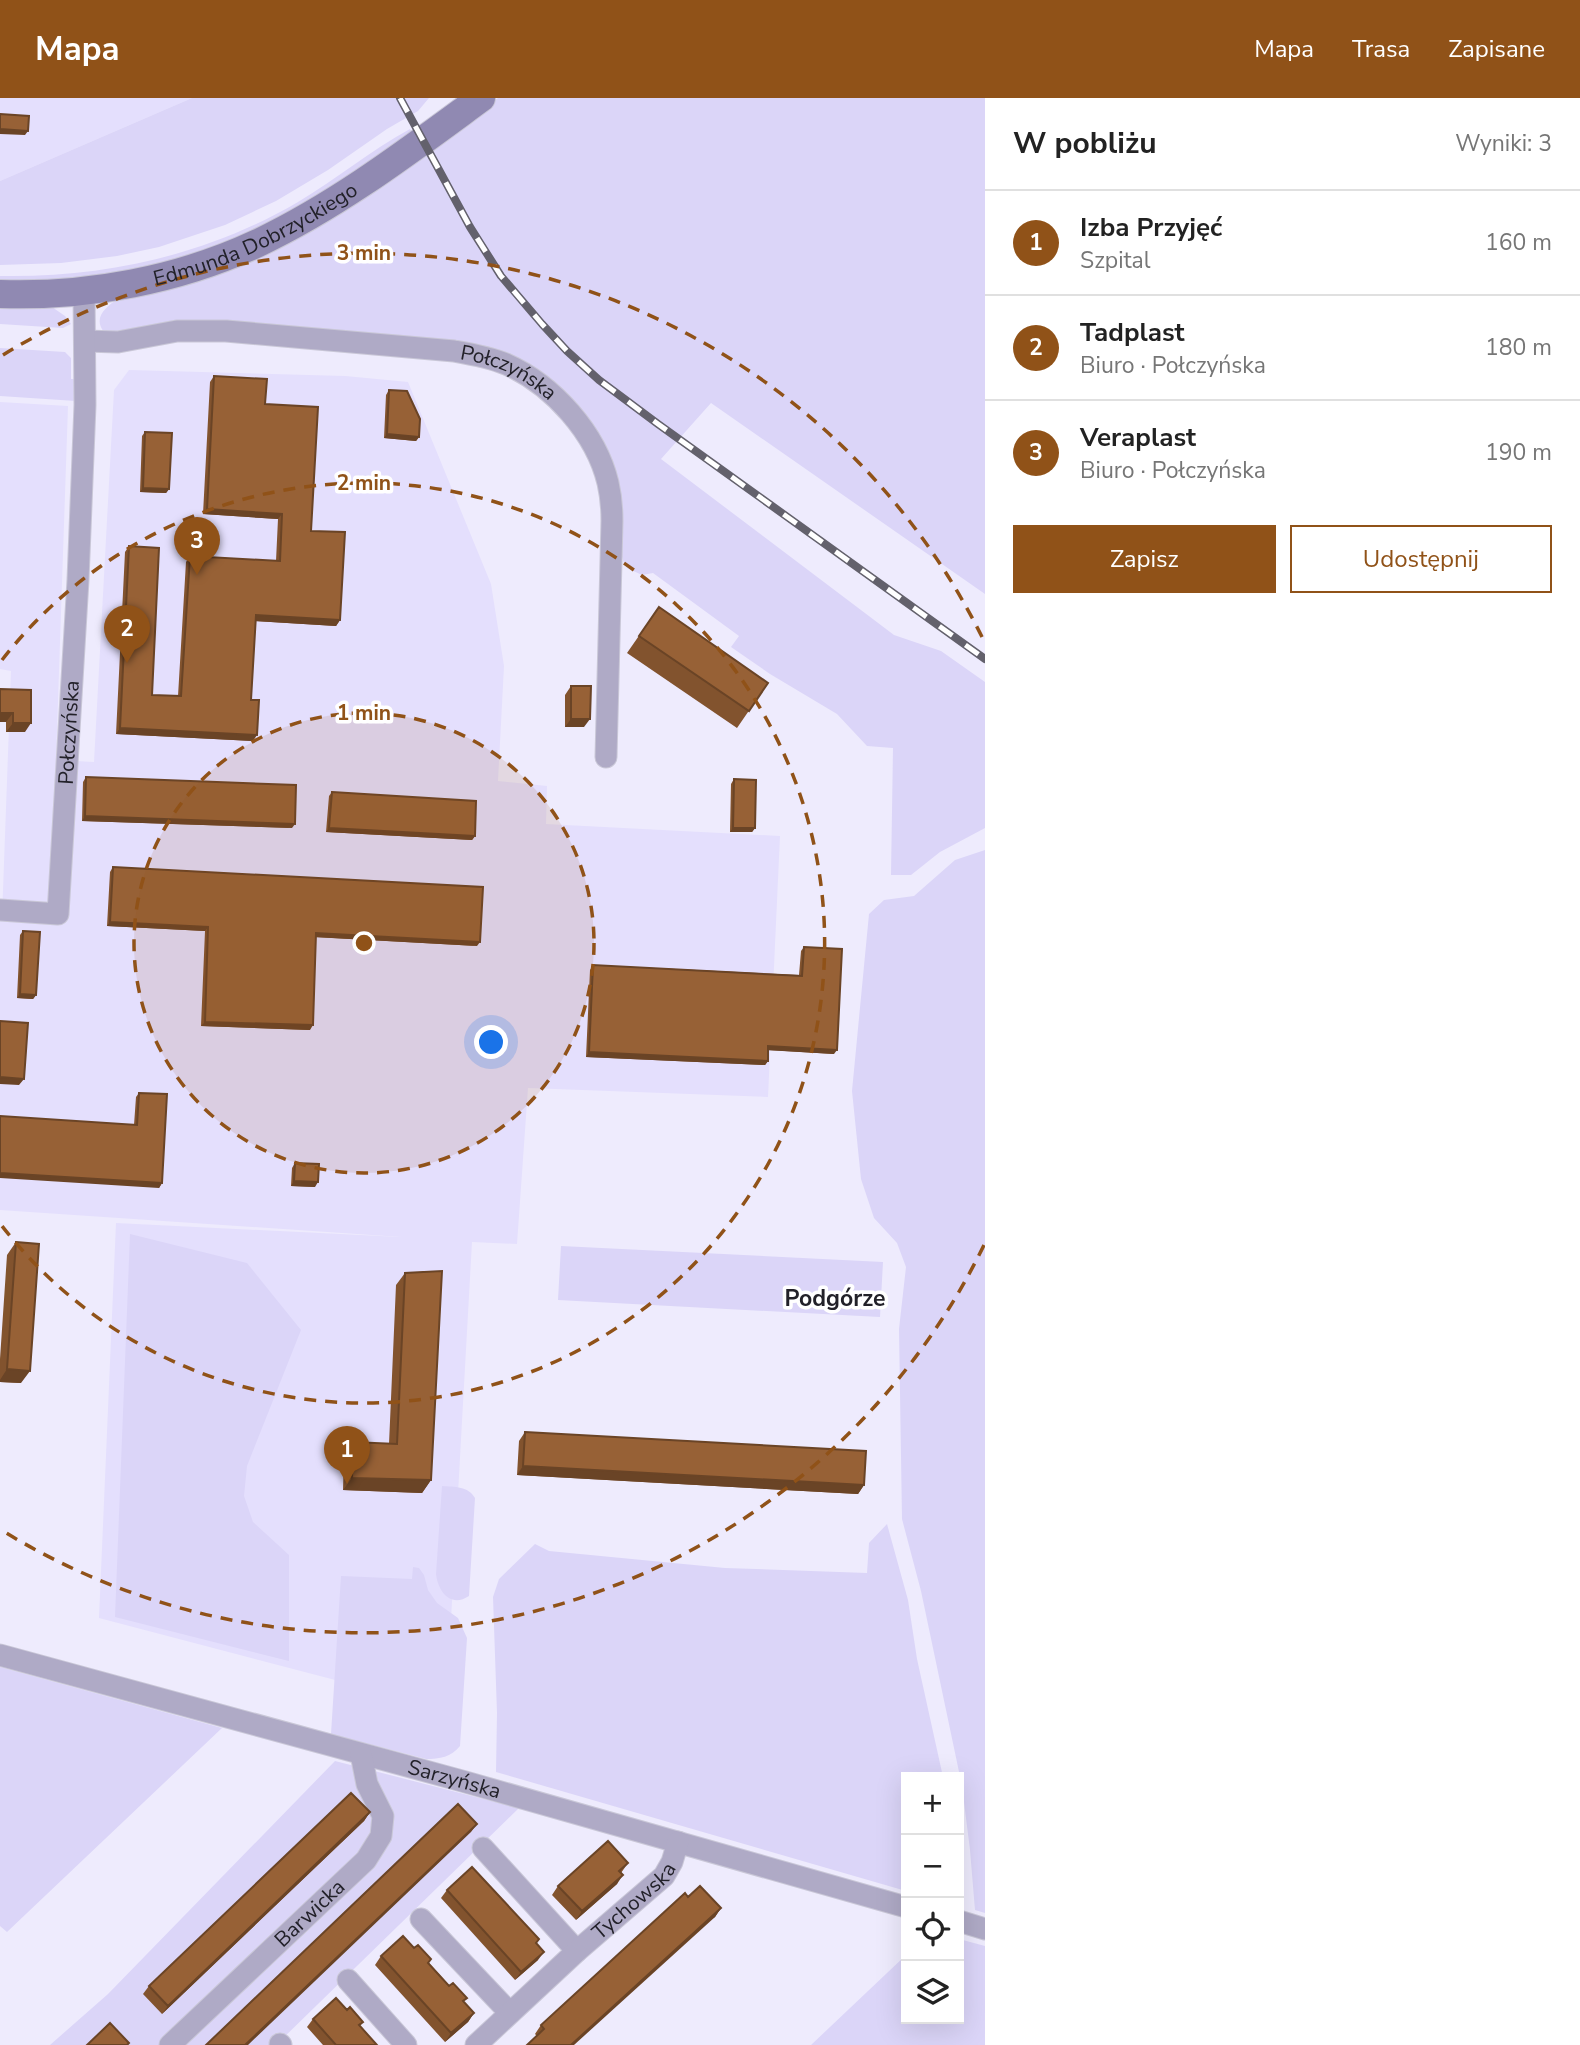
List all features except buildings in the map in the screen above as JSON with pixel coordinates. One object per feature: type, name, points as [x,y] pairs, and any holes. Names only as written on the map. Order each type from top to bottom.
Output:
[{"type":"main road","name":"Edmunda Dobrzyckiego","points":[[0,294],[84,291],[171,274],[218,259],[257,243],[351,190],[481,98]]},
{"type":"street","name":"Połczyńska","points":[[0,910],[58,914],[78,580],[85,405],[84,291]]},
{"type":"street","name":"Połczyńska","points":[[85,341],[118,342],[177,331],[226,331],[454,351],[506,364],[530,377],[553,395],[576,419],[593,447],[602,464],[611,498],[606,757]]},
{"type":"street","name":"Sarzyńska","points":[[0,1655],[901,1906]]},
{"type":"street","name":"Barwicka","points":[[170,2045],[371,1853],[381,1836],[383,1816],[367,1784],[361,1754]]},
{"type":"street","name":"Tychowska","points":[[476,2045],[577,1951],[664,1876],[678,1842]]},
{"type":"street","name":"Tychowska","points":[[483,1848],[577,1951]]},
{"type":"street","points":[[421,1920],[510,2012]]},
{"type":"street","points":[[964,1923],[985,1929]]},
{"type":"street","points":[[348,1980],[406,2045]]},
{"type":"shaded area","points":[[0,98],[192,98],[0,181]]},
{"type":"shaded area","points":[[192,98],[429,98],[418,111],[328,170],[276,201],[225,225],[159,247],[117,256],[61,263],[0,265],[0,181]]},
{"type":"shaded area","points":[[498,98],[985,98],[985,594],[711,403],[661,459],[894,635],[941,651],[985,682],[985,828],[940,852],[911,875],[891,875],[893,748],[867,746],[837,714],[731,647],[739,636],[653,573],[642,575],[627,568],[620,541],[620,490],[607,453],[580,408],[558,385],[532,366],[491,348],[428,338],[206,320],[176,320],[108,333],[101,328],[102,314],[118,299],[358,199]]},
{"type":"shaded area","points":[[410,129],[413,134],[338,186],[232,243],[121,275],[0,284],[0,276],[78,273],[154,260],[228,236],[298,202]]},
{"type":"shaded area","points":[[0,304],[52,307],[71,324],[63,328],[0,324]]},
{"type":"shaded area","points":[[0,348],[65,352],[71,358],[71,379],[77,379],[76,401],[0,396]]},
{"type":"shaded area","points":[[129,370],[345,376],[408,382],[491,584],[504,666],[498,781],[547,786],[546,824],[780,836],[768,1097],[528,1088],[517,1244],[472,1242],[446,1709],[99,1618],[116,1223],[401,1237],[0,1210],[0,918],[11,671],[0,669],[0,402],[68,406],[56,760],[94,762],[114,390]]},
{"type":"shaded area","points":[[985,850],[985,1913],[975,1910],[964,1802],[964,1772],[959,1772],[921,1591],[902,1519],[899,1329],[906,1267],[897,1243],[874,1218],[861,1179],[852,1091],[869,914],[884,900],[914,896],[955,860]]},
{"type":"shaded area","points":[[130,1234],[247,1263],[301,1330],[247,1466],[244,1496],[253,1522],[289,1555],[289,1661],[115,1617]]},
{"type":"shaded area","points":[[561,1246],[883,1262],[880,1317],[558,1300]]},
{"type":"shaded area","points":[[442,1486],[465,1489],[475,1498],[469,1596],[457,1600],[446,1596],[439,1587],[436,1574]]},
{"type":"shaded area","points":[[887,1524],[908,1600],[917,1659],[942,1772],[901,1772],[901,1890],[496,1772],[493,1597],[499,1579],[535,1544],[549,1551],[725,1568],[867,1573],[869,1543]]},
{"type":"shaded area","points":[[413,1567],[419,1568],[424,1575],[428,1590],[437,1603],[458,1618],[467,1638],[460,1746],[449,1755],[436,1759],[426,1759],[331,1734],[341,1576],[412,1579]]},
{"type":"shaded area","points":[[0,1667],[222,1728],[7,1932],[0,1926]]},
{"type":"shaded area","points":[[335,1761],[519,1808],[276,2045],[50,2045],[108,1994]]},
{"type":"shaded area","points":[[964,1940],[985,1946],[985,2045],[811,2045],[901,1960],[901,2024],[964,2024]]},
{"type":"railway","points":[[400,98],[470,227],[501,276],[567,351],[599,380],[658,424],[985,659]]},
{"type":"place","name":"Veraplast","points":[[197,575]]},
{"type":"place","name":"Tadplast","points":[[127,663]]},
{"type":"place","name":"Izba Przyjęć","points":[[347,1484]]},
{"type":"district","name":"Podgórze","points":[[835,1298]]}]
